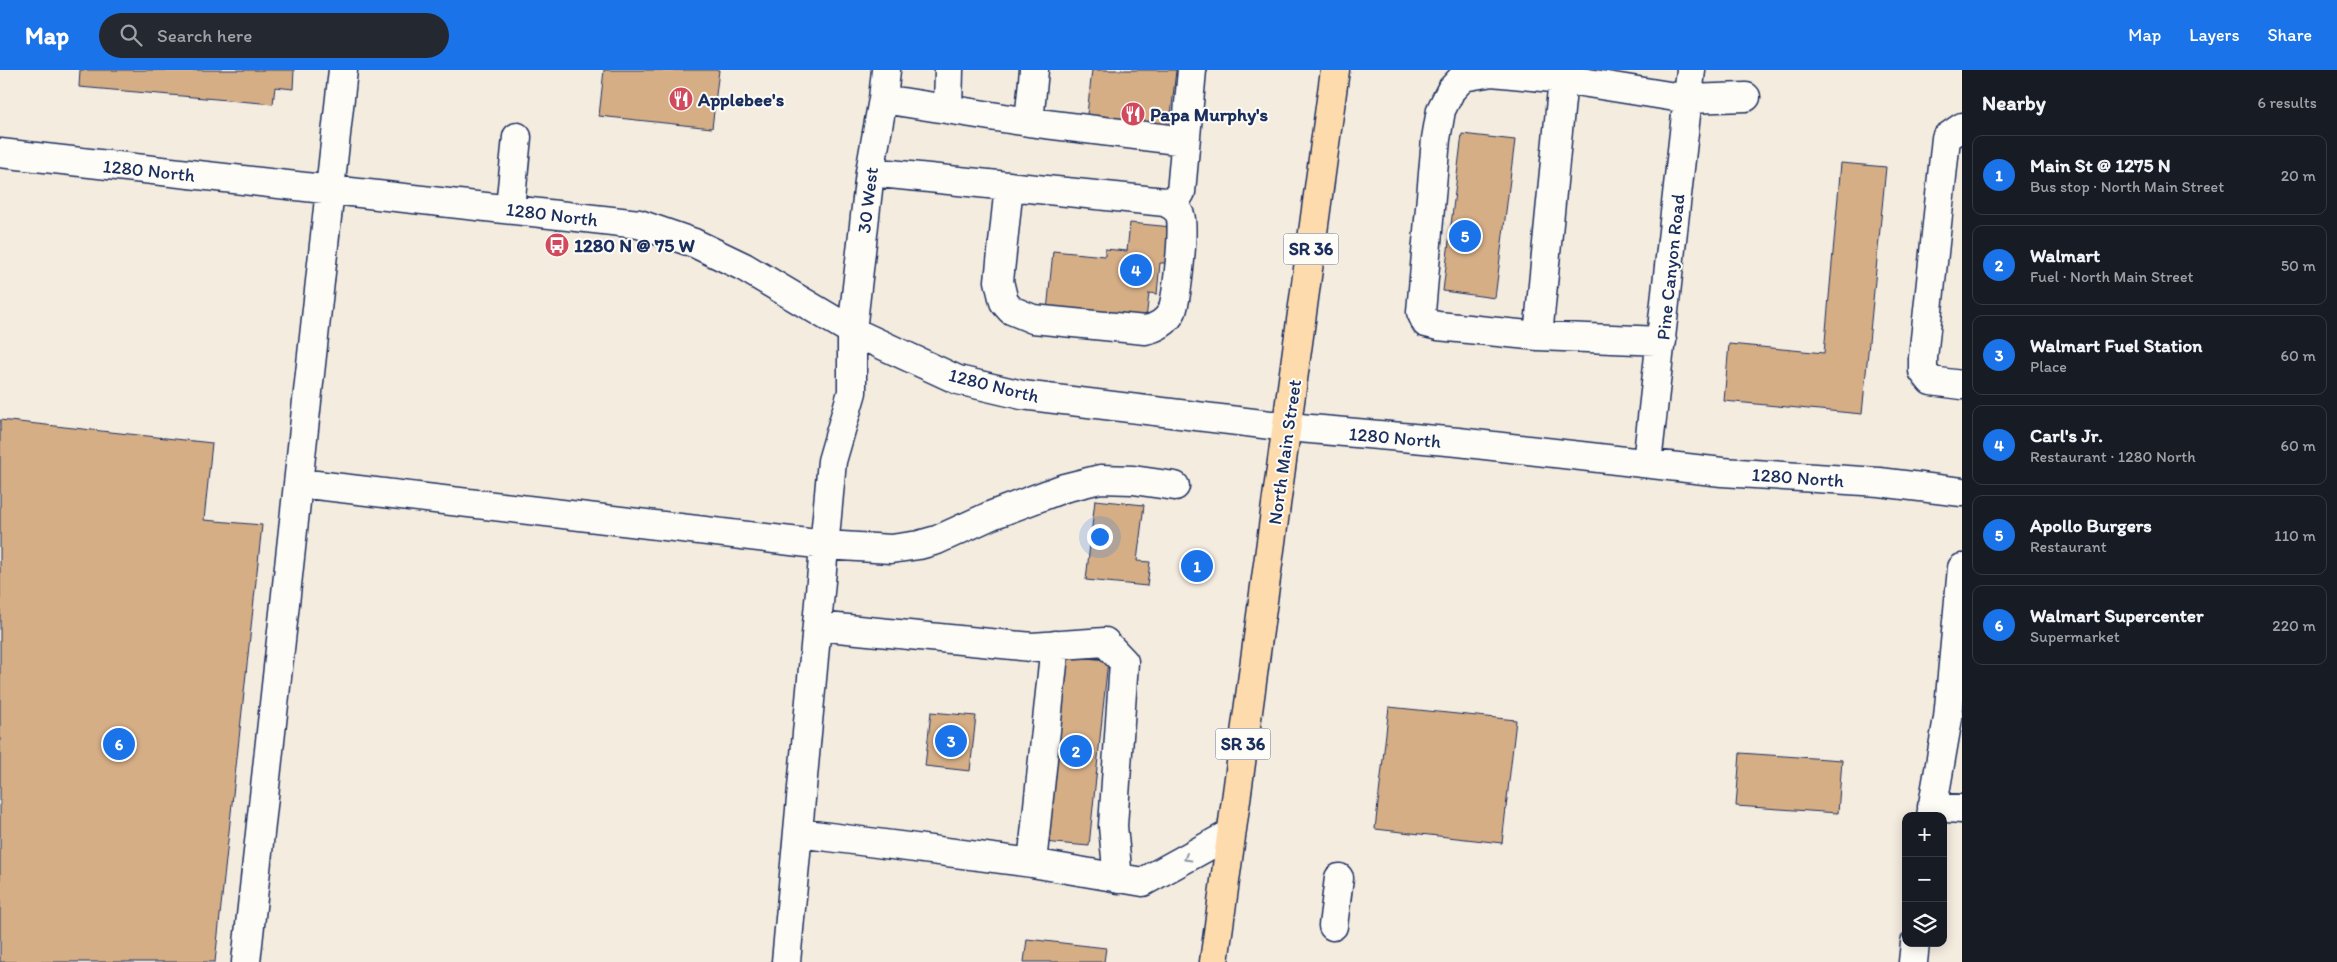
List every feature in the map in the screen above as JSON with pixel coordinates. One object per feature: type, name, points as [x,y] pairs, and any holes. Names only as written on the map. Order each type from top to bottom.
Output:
[{"type":"highway","name":"North Main Street","points":[[1230,834],[1288,427],[1335,70]]},
{"type":"highway","name":"SR 36","points":[[1214,962],[1230,834]]},
{"type":"street","points":[[246,962],[332,190],[343,70]]},
{"type":"street","name":"30 West","points":[[786,962],[832,461],[852,392],[852,331],[870,172],[883,99],[886,70]]},
{"type":"street","points":[[948,108],[950,70]]},
{"type":"street","points":[[1028,122],[1034,70]]},
{"type":"street","points":[[870,172],[1165,202],[1176,200],[1181,192],[1192,70]]},
{"type":"street","name":"Pine Canyon Road","points":[[1647,463],[1691,70]]},
{"type":"street","points":[[1662,341],[1538,336],[1438,326],[1426,323],[1421,312],[1436,139],[1441,110],[1451,90],[1463,77],[1492,72],[1563,79],[1688,99],[1746,97]]},
{"type":"street","points":[[1538,336],[1563,79]]},
{"type":"street","points":[[883,99],[1028,122],[1185,141]]},
{"type":"street","points":[[1962,127],[1946,138],[1923,358],[1923,372],[1931,381],[1962,385]]},
{"type":"street","points":[[510,208],[517,137]]},
{"type":"street","name":"1280 North","points":[[0,153],[510,208],[639,224],[694,243],[744,267],[852,331],[958,380],[1022,395],[1288,427],[1458,442],[1722,472],[1879,482],[1962,492]]},
{"type":"street","points":[[1009,186],[999,281],[1004,302],[1011,310],[1033,319],[1144,330],[1163,323],[1172,312],[1176,296],[1182,227],[1180,215],[1173,206],[1165,202]]},
{"type":"street","points":[[299,483],[825,545],[891,549],[919,545],[936,540],[992,514],[1064,488],[1100,479],[1133,480],[1175,486]]},
{"type":"street","points":[[1962,568],[1948,718],[1932,811],[1962,810]]},
{"type":"street","points":[[817,626],[1032,647],[1105,642],[1124,662],[1113,826],[1118,880]]},
{"type":"street","points":[[1032,862],[1055,645]]},
{"type":"street","points":[[798,833],[1032,862],[1118,880],[1143,882],[1230,834]]},
{"type":"street","points":[[1333,926],[1339,878]]},
{"type":"street","points":[[1913,962],[1915,947]]},
{"type":"building","points":[[80,70],[294,70],[293,89],[275,87],[273,104],[79,87]]},
{"type":"building","points":[[604,70],[719,70],[712,128],[599,116]]},
{"type":"building","points":[[1092,70],[1176,70],[1169,133],[1086,123]]},
{"type":"building","points":[[1462,134],[1515,140],[1495,298],[1443,291]]},
{"type":"building","points":[[1841,163],[1886,167],[1862,414],[1724,401],[1729,344],[1824,353]]},
{"type":"building","points":[[1130,223],[1172,227],[1168,263],[1160,263],[1157,294],[1149,293],[1146,320],[1047,311],[1053,251],[1105,256],[1105,249],[1127,251]]},
{"type":"building","points":[[0,420],[212,443],[204,520],[262,525],[215,962],[0,962]]},
{"type":"building","points":[[1095,500],[1144,505],[1137,561],[1150,562],[1147,586],[1086,580]]},
{"type":"building","points":[[1063,656],[1108,660],[1089,846],[1043,842]]},
{"type":"building","points":[[1389,707],[1516,720],[1502,843],[1375,829]]},
{"type":"building","points":[[931,712],[976,716],[970,771],[925,766]]},
{"type":"building","points":[[1740,753],[1842,760],[1838,813],[1736,806]]},
{"type":"building","points":[[1027,939],[1106,948],[1104,962],[1024,962]]},
{"type":"place","name":"Applebee's","points":[[681,99]]},
{"type":"place","name":"Papa Murphy's","points":[[1133,114]]},
{"type":"place","name":"Apollo Burgers","points":[[1465,236]]},
{"type":"place","name":"1280 N @ 75 W","points":[[557,245]]},
{"type":"place","name":"Carl's Jr.","points":[[1136,270]]},
{"type":"place","name":"Main St @ 1275 N","points":[[1197,566]]},
{"type":"place","name":"Walmart Fuel Station","points":[[951,741]]},
{"type":"place","name":"Walmart Supercenter","points":[[119,744]]},
{"type":"place","name":"Walmart","points":[[1076,751]]}]
